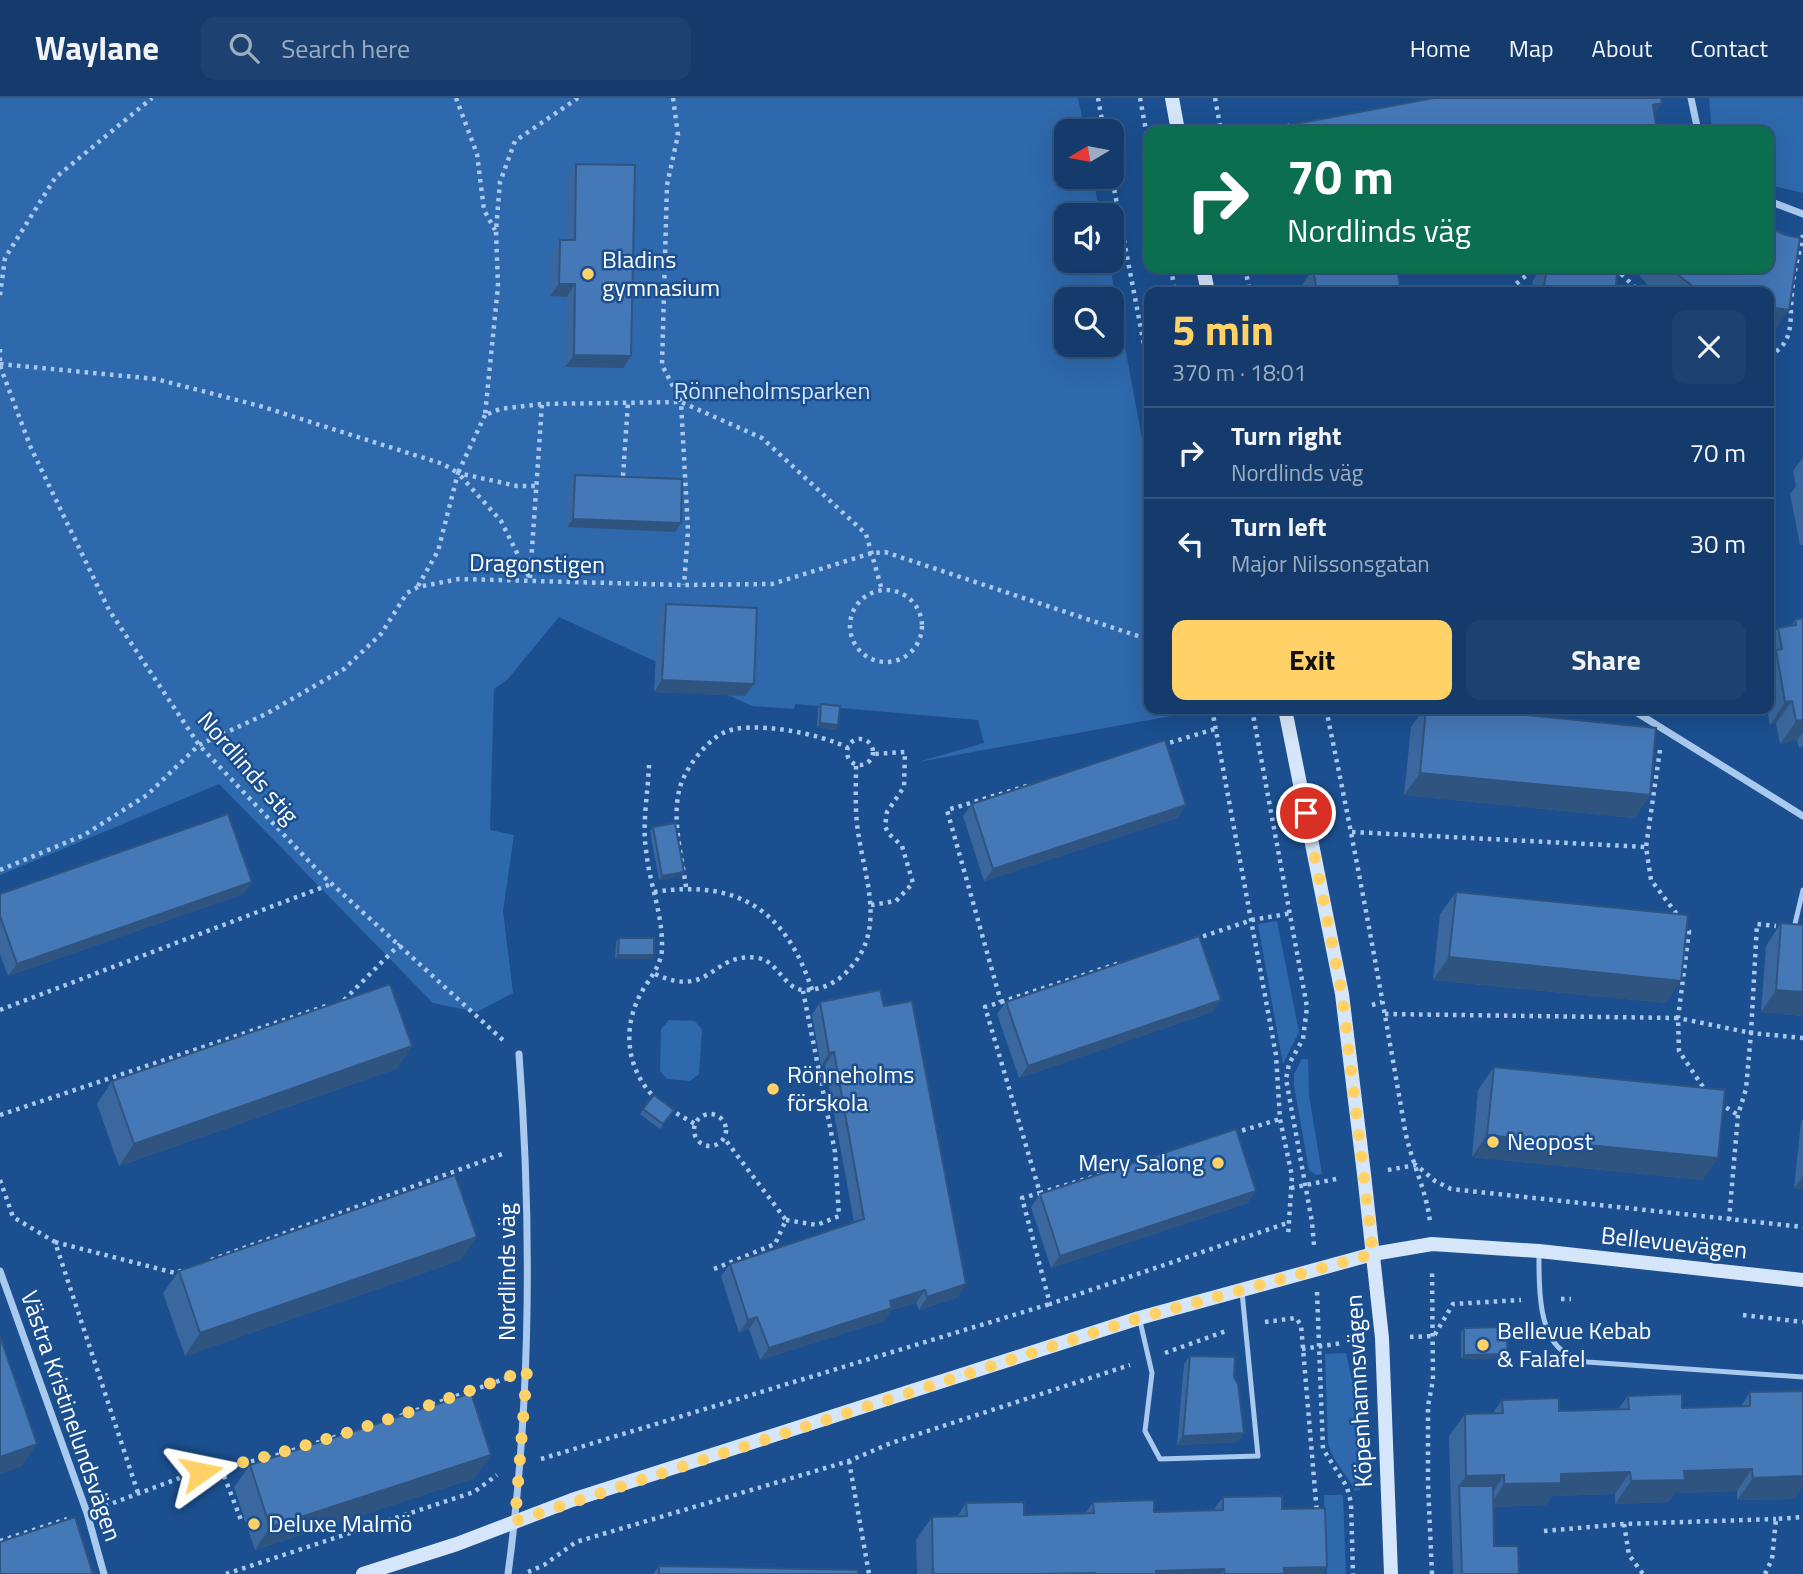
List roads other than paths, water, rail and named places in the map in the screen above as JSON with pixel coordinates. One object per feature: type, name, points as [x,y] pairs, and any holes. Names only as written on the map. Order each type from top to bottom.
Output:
[{"type":"street","points":[[1172,98],[1177,126]]},
{"type":"street","points":[[1691,98],[1697,126]]},
{"type":"street","points":[[1774,203],[1803,214]]},
{"type":"street","name":"Köpenhamnsvägen","points":[[1286,714],[1342,994],[1382,1338],[1391,1574]]},
{"type":"street","points":[[1639,714],[1803,816]]},
{"type":"street","name":"Nordlinds väg","points":[[508,1574],[521,1465],[527,1370],[526,1146],[519,1054]]},
{"type":"street","name":"Bellevuevägen","points":[[363,1574],[515,1521],[1139,1318],[1373,1254],[1432,1244],[1539,1251],[1803,1280]]},
{"type":"street","name":"Västra Kristinelundsvägen","points":[[0,1271],[87,1513],[104,1574]]},
{"type":"lane","points":[[1794,928],[1803,890]]},
{"type":"lane","points":[[1539,1251],[1538,1299],[1549,1331],[1563,1352],[1587,1362],[1803,1377]]},
{"type":"lane","points":[[1139,1318],[1152,1373],[1146,1431],[1160,1460],[1258,1456],[1242,1292]]},
{"type":"place","name":"Bladins gymnasium","points":[[588,274]]},
{"type":"place","name":"Rönneholms förskola","points":[[773,1089]]},
{"type":"place","name":"Neopost","points":[[1493,1142]]},
{"type":"place","name":"Mery Salong","points":[[1218,1163]]},
{"type":"place","name":"Bellevue Kebab & Falafel","points":[[1483,1345]]},
{"type":"place","name":"Deluxe Malmö","points":[[254,1524]]},
{"type":"park label","name":"Rönneholmsparken","points":[[772,391]]}]
